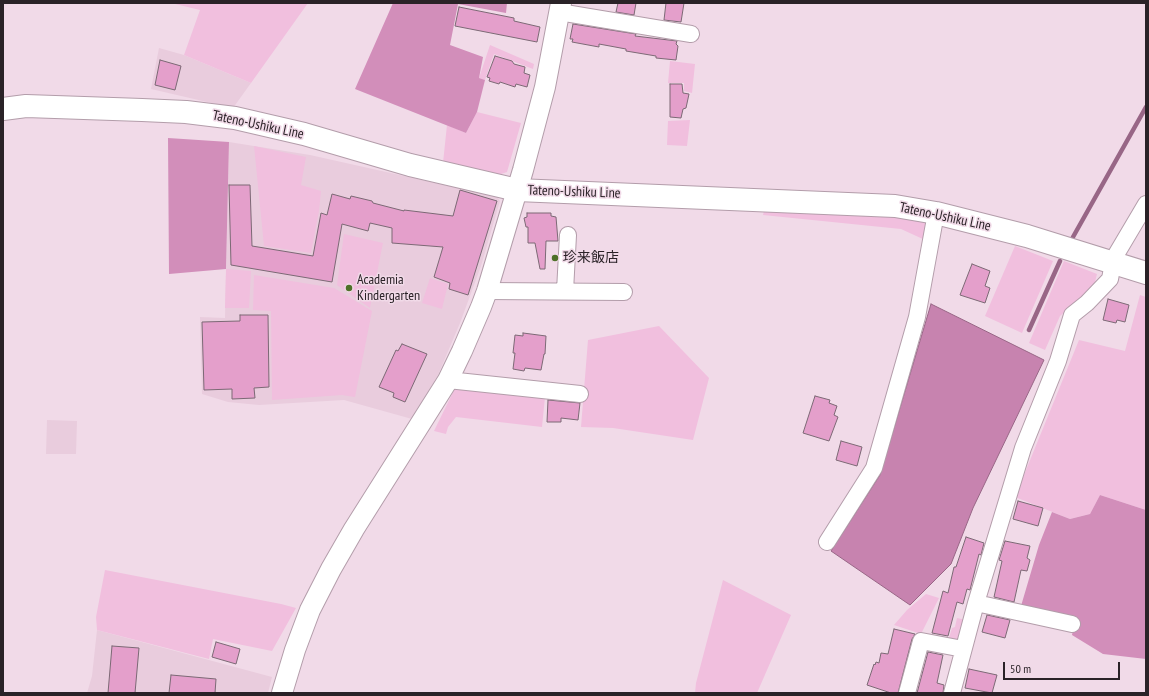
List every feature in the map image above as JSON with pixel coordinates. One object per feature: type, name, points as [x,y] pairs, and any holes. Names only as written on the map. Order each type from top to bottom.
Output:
[{"type":"main road","name":"Tateno-Ushiku Line","points":[[3,109],[26,106],[142,110],[186,112],[236,118],[304,134],[410,165],[517,190],[895,206],[936,213],[1027,236],[1146,273]]},
{"type":"street","points":[[282,693],[295,650],[310,610],[354,529],[448,380],[462,351],[487,290],[517,190],[545,87],[560,8],[691,34]]},
{"type":"street","points":[[952,693],[976,603],[1023,448],[1058,361],[1072,315],[1087,303],[1110,279],[1113,263],[1117,253],[1146,204]]},
{"type":"street","points":[[827,542],[874,468],[917,317],[936,213]]},
{"type":"street","points":[[565,291],[568,235]]},
{"type":"street","points":[[487,290],[624,292]]},
{"type":"street","points":[[448,380],[580,394]]},
{"type":"street","points":[[976,603],[1072,624]]},
{"type":"street","points":[[907,693],[921,641],[963,649]]},
{"type":"shaded area","points":[[171,3],[308,3],[251,83],[184,55],[200,10]]},
{"type":"shaded area","points":[[393,3],[507,3],[506,13],[458,4],[450,45],[483,57],[479,78],[485,80],[477,112],[466,133],[355,89]]},
{"type":"shaded area","points":[[490,45],[534,64],[533,69],[494,54],[485,80],[479,78]]},
{"type":"shaded area","points":[[159,48],[184,55],[251,83],[233,108],[151,89]]},
{"type":"shaded area","points":[[670,61],[695,64],[692,93],[684,91],[684,83],[668,83]]},
{"type":"shaded area","points":[[477,112],[521,123],[507,172],[492,177],[443,163],[447,125],[466,133]]},
{"type":"shaded area","points":[[690,120],[687,146],[667,145],[668,121]]},
{"type":"shaded area","points":[[168,138],[229,142],[226,269],[169,274]]},
{"type":"shaded area","name":"Academia Kindergarten","points":[[229,142],[310,155],[449,186],[495,193],[500,201],[481,266],[460,323],[438,375],[412,419],[344,400],[259,405],[228,402],[202,394],[200,317],[225,318]]},
{"type":"shaded area","points":[[254,146],[306,157],[301,185],[321,191],[319,211],[311,253],[264,246]]},
{"type":"shaded area","points":[[765,207],[932,220],[925,240],[901,229],[763,215]]},
{"type":"shaded area","points":[[344,234],[383,243],[370,308],[337,285]]},
{"type":"shaded area","points":[[1015,246],[1053,261],[1022,333],[985,316]]},
{"type":"shaded area","points":[[1064,261],[1097,274],[1094,286],[1060,316],[1045,350],[1029,343]]},
{"type":"shaded area","points":[[226,269],[251,271],[249,308],[225,308]]},
{"type":"shaded area","points":[[254,275],[334,288],[372,311],[355,397],[342,395],[272,400],[271,311],[253,310]]},
{"type":"shaded area","points":[[430,278],[448,284],[442,309],[422,303]]},
{"type":"shaded area","points":[[1140,295],[1146,297],[1146,510],[1100,495],[1090,514],[1070,519],[1015,497],[1079,340],[1125,351]]},
{"type":"shaded area","points":[[931,304],[1044,360],[973,508],[951,564],[910,605],[831,551],[880,475]]},
{"type":"shaded area","points":[[659,326],[709,378],[693,440],[613,428],[581,427],[588,340]]},
{"type":"shaded area","points":[[456,386],[545,397],[542,427],[456,417],[448,427],[446,434],[434,431]]},
{"type":"shaded area","points":[[47,420],[77,421],[76,454],[46,454]]},
{"type":"shaded area","points":[[1100,495],[1146,510],[1146,659],[1103,654],[1072,635],[1075,620],[1021,606],[1039,545],[1052,512],[1070,519],[1090,514]]},
{"type":"shaded area","points":[[105,570],[296,608],[272,651],[213,639],[209,659],[97,630],[96,617]]},
{"type":"shaded area","points":[[723,580],[791,615],[757,693],[695,693],[696,683]]},
{"type":"shaded area","points":[[926,594],[939,598],[921,634],[894,625],[907,610]]},
{"type":"shaded area","points":[[957,618],[966,620],[961,639],[955,642],[943,637],[949,638],[952,628],[955,627]]},
{"type":"shaded area","points":[[97,630],[272,677],[268,693],[87,693],[92,676]]},
{"type":"building","points":[[618,3],[636,3],[634,15],[616,12]]},
{"type":"building","points":[[666,3],[684,3],[681,22],[664,20]]},
{"type":"building","points":[[459,7],[514,18],[514,21],[540,27],[537,42],[455,26]]},
{"type":"building","points":[[573,24],[636,34],[635,36],[677,41],[676,44],[678,46],[676,60],[656,58],[656,56],[626,51],[626,49],[599,44],[599,47],[572,42],[573,39],[570,39]]},
{"type":"building","points":[[495,56],[525,67],[524,73],[530,75],[527,87],[516,84],[515,87],[500,82],[499,84],[489,81],[490,78],[487,77]]},
{"type":"building","points":[[160,60],[181,66],[175,90],[155,85]]},
{"type":"building","points":[[670,84],[682,84],[683,93],[689,94],[686,108],[683,109],[681,118],[670,117]]},
{"type":"building","points":[[229,185],[250,185],[252,246],[313,256],[321,213],[327,215],[332,194],[350,199],[351,196],[404,211],[453,216],[460,190],[497,201],[468,295],[449,289],[450,283],[434,277],[443,247],[392,243],[392,228],[370,223],[368,231],[342,224],[332,282],[231,265]]},
{"type":"building","points":[[527,213],[551,213],[551,216],[556,217],[558,241],[546,241],[545,269],[540,269],[535,243],[528,243],[528,227],[526,227],[524,218],[527,217]]},
{"type":"building","points":[[972,264],[990,271],[985,286],[990,288],[985,303],[960,295]]},
{"type":"building","points":[[1108,299],[1129,305],[1125,322],[1117,320],[1116,323],[1103,320]]},
{"type":"building","points":[[240,315],[268,315],[269,387],[254,388],[255,398],[232,399],[232,389],[204,390],[202,322],[240,321]]},
{"type":"building","points":[[523,333],[546,336],[545,354],[541,370],[525,368],[524,371],[513,369],[515,335],[523,336]]},
{"type":"building","points":[[402,344],[427,354],[405,402],[393,397],[394,393],[379,387],[396,350],[398,351]]},
{"type":"building","points":[[815,396],[830,400],[829,403],[837,406],[834,415],[838,417],[829,441],[803,433]]},
{"type":"building","points":[[548,400],[580,403],[578,420],[561,418],[561,422],[547,422]]},
{"type":"building","points":[[841,441],[862,447],[857,466],[836,460]]},
{"type":"building","points":[[1018,501],[1043,508],[1038,526],[1013,519]]},
{"type":"building","points":[[966,537],[984,543],[981,555],[979,554],[970,590],[967,589],[963,604],[957,602],[948,636],[932,633],[943,591],[948,593],[954,567],[956,567]]},
{"type":"building","points":[[1005,541],[1030,546],[1027,558],[1030,560],[1027,571],[1021,570],[1014,602],[994,597],[1002,561],[999,560]]},
{"type":"building","points":[[987,615],[1010,620],[1005,638],[982,632]]},
{"type":"building","points":[[894,629],[915,634],[912,639],[898,693],[891,693],[867,685],[874,664],[875,665],[876,662],[879,663],[881,653],[888,654]]},
{"type":"building","points":[[216,642],[240,649],[236,664],[212,657]]},
{"type":"building","points":[[112,646],[139,648],[135,693],[108,693]]},
{"type":"building","points":[[928,652],[943,655],[937,683],[944,685],[943,693],[917,693]]},
{"type":"building","points":[[969,669],[997,675],[992,693],[965,688]]},
{"type":"building","points":[[171,675],[216,679],[215,693],[169,693]]},
{"type":"waterway","points":[[1073,237],[1146,107]]},
{"type":"waterway","points":[[1029,330],[1060,261]]},
{"type":"place","name":"珍来飯店","points":[[555,258]]},
{"type":"place","name":"Academia Kindergarten","points":[[349,288]]}]
